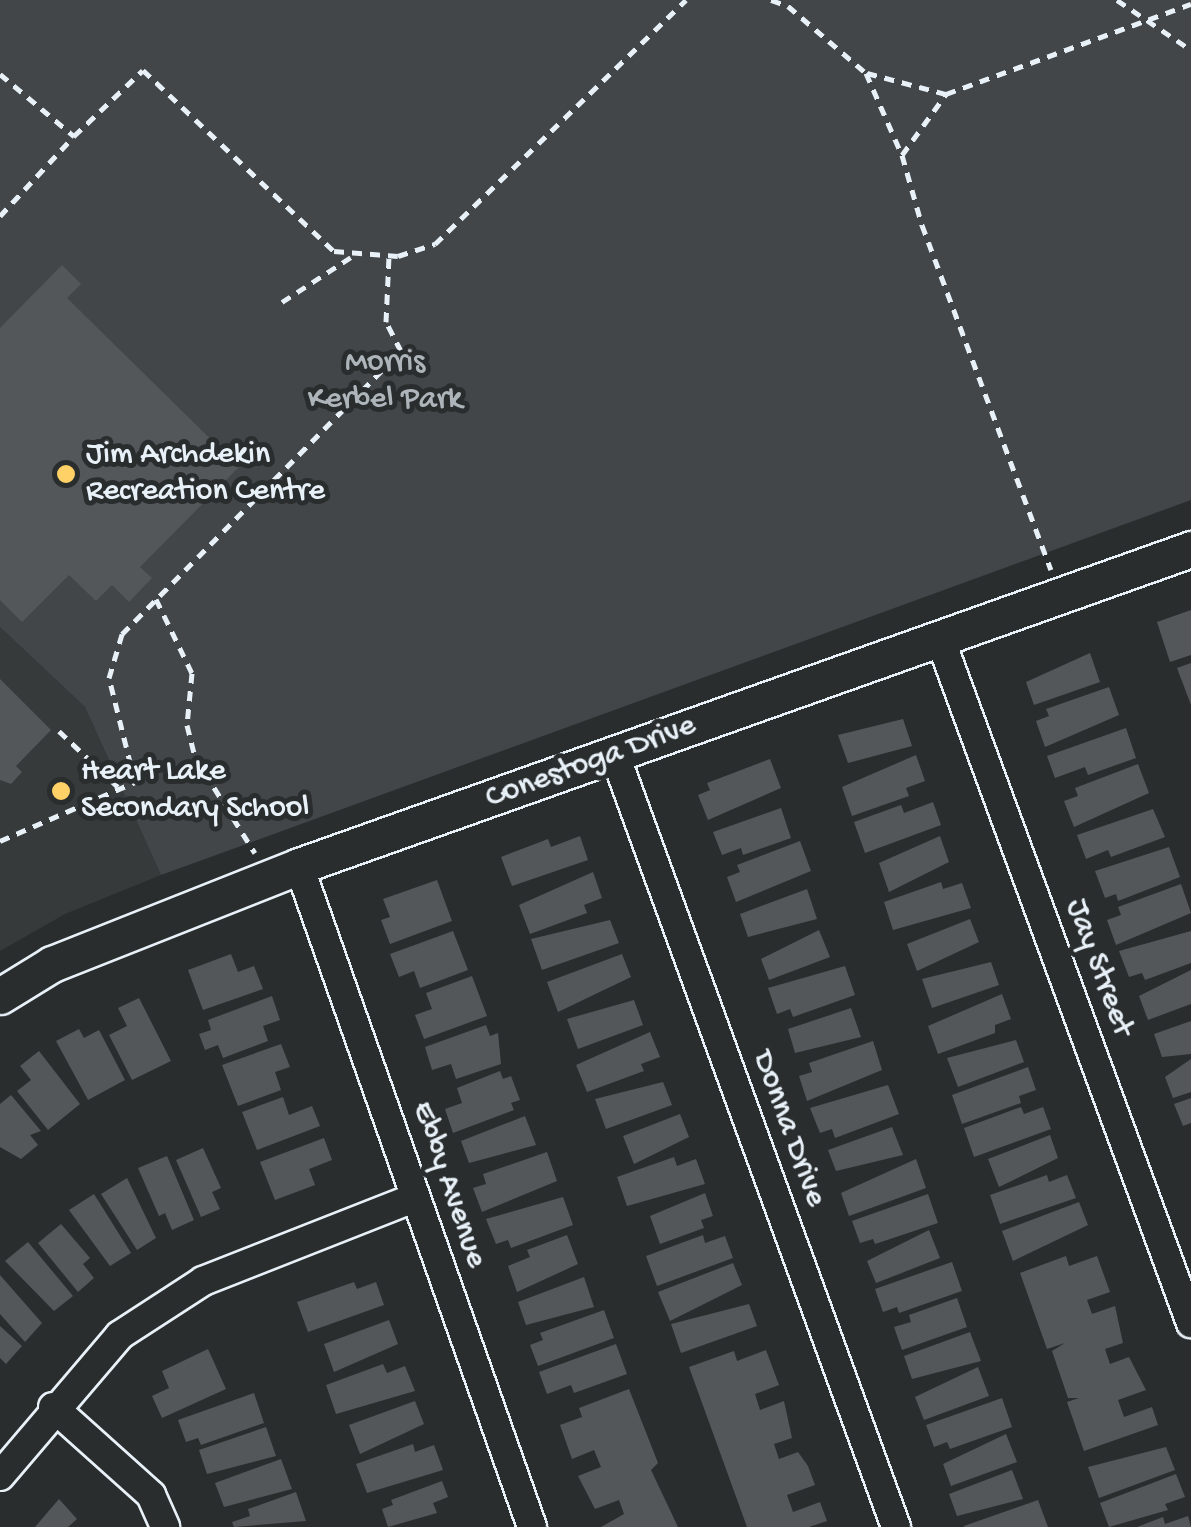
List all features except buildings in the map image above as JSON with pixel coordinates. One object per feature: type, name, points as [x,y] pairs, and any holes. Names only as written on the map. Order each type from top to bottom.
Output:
[{"type":"street","name":"Conestoga Drive","points":[[0,996],[52,964],[264,879],[1191,549]]},
{"type":"street","name":"Jay Street","points":[[939,636],[1191,1323]]},
{"type":"street","name":"Donna Drive","points":[[614,755],[896,1527]]},
{"type":"street","name":"Ebby Avenue","points":[[300,866],[532,1527]]},
{"type":"street","points":[[0,1476],[53,1407],[120,1335],[202,1281],[414,1198]]},
{"type":"street","points":[[53,1407],[151,1495],[165,1527]]},
{"type":"path","points":[[0,216],[74,136],[143,70],[334,252],[389,257],[436,244],[686,0]]},
{"type":"path","points":[[770,0],[788,6],[866,72],[946,94]]},
{"type":"path","points":[[1117,0],[1191,50]]},
{"type":"path","points":[[902,155],[946,94],[1191,4]]},
{"type":"path","points":[[866,72],[902,155],[922,225],[1060,594]]},
{"type":"path","points":[[0,74],[74,136]]},
{"type":"path","points":[[282,302],[354,256]]},
{"type":"path","points":[[0,841],[135,782],[111,689],[112,655],[122,634],[401,351],[386,322],[389,257]]},
{"type":"path","points":[[156,599],[192,673],[187,725],[195,756],[250,839],[264,879]]},
{"type":"path","points":[[59,731],[119,788]]},
{"type":"shaded area","name":"Heart Lake Secondary School","points":[[0,627],[85,707],[161,875],[65,914],[0,951]]},
{"type":"green space","name":"Morris Kerbel Park","points":[[0,0],[1191,0],[1191,500],[161,875],[85,707],[0,627]]},
{"type":"place","name":"Jim Archdekin Recreation Centre","points":[[66,474]]},
{"type":"place","name":"Heart Lake Secondary School","points":[[61,791]]}]
